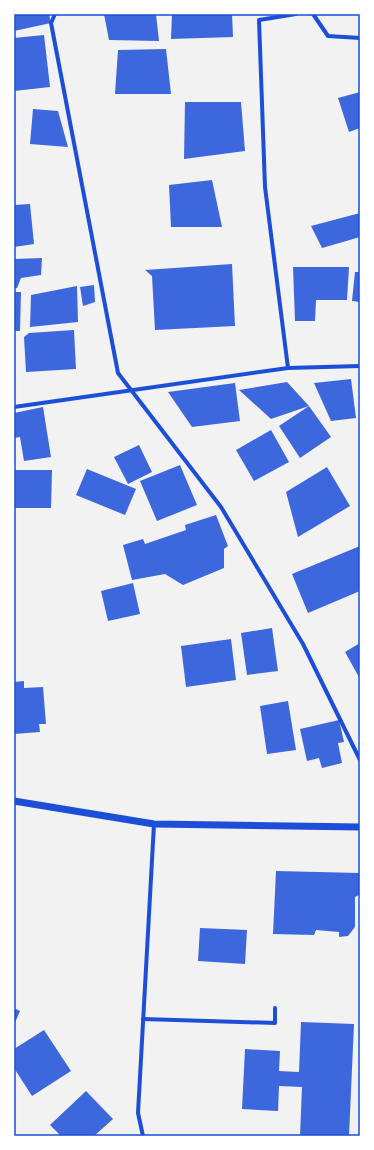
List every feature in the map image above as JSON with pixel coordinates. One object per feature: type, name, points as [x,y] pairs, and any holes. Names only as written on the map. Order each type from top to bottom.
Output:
[{"type":"street","points":[[55,14],[51,23],[118,374],[221,507],[303,644],[360,760]]},
{"type":"street","points":[[288,368],[266,187],[259,20],[296,14]]},
{"type":"street","points":[[313,14],[328,36],[360,38]]},
{"type":"street","points":[[14,407],[288,368],[360,366]]},
{"type":"street","points":[[14,801],[154,824],[360,827]]},
{"type":"street","points":[[143,1136],[138,1113],[154,824]]},
{"type":"street","points":[[143,1019],[274,1023],[275,1008]]},
{"type":"building","points":[[14,14],[49,14],[51,23],[14,31]]},
{"type":"building","points":[[104,14],[156,14],[159,41],[109,40]]},
{"type":"building","points":[[172,14],[232,14],[233,37],[171,39]]},
{"type":"building","points":[[44,35],[50,87],[14,91],[14,38]]},
{"type":"building","points":[[166,49],[171,94],[115,94],[118,50]]},
{"type":"building","points":[[360,92],[360,128],[349,132],[338,98]]},
{"type":"building","points":[[185,102],[241,102],[245,151],[184,159]]},
{"type":"building","points":[[33,109],[58,111],[68,147],[30,144]]},
{"type":"building","points":[[212,180],[222,227],[171,227],[169,185]]},
{"type":"building","points":[[30,204],[34,244],[14,247],[14,205]]},
{"type":"building","points":[[360,213],[360,237],[322,248],[311,226]]},
{"type":"building","points":[[42,258],[41,275],[21,278],[17,288],[14,288],[14,259]]},
{"type":"building","points":[[232,264],[235,326],[155,330],[152,276],[145,270]]},
{"type":"building","points":[[293,267],[349,267],[347,300],[316,300],[315,321],[295,321]]},
{"type":"building","points":[[355,272],[360,272],[360,302],[352,301]]},
{"type":"building","points":[[94,285],[95,302],[83,306],[80,287]]},
{"type":"building","points":[[77,286],[78,322],[30,327],[31,295]]},
{"type":"building","points":[[14,292],[21,292],[20,331],[14,331]]},
{"type":"building","points":[[74,330],[76,369],[26,372],[24,337],[29,333]]},
{"type":"building","points":[[351,379],[356,418],[331,421],[314,383]]},
{"type":"building","points":[[287,382],[309,406],[271,419],[239,390]]},
{"type":"building","points":[[235,383],[240,421],[192,427],[168,392]]},
{"type":"building","points":[[309,406],[331,437],[300,458],[279,426]]},
{"type":"building","points":[[43,407],[51,457],[24,461],[20,437],[14,438],[14,413]]},
{"type":"building","points":[[271,430],[289,462],[254,481],[236,450]]},
{"type":"building","points":[[139,445],[152,472],[128,484],[114,457]]},
{"type":"building","points":[[180,465],[197,505],[157,521],[140,481]]},
{"type":"building","points":[[327,467],[350,506],[298,537],[286,492]]},
{"type":"building","points":[[87,469],[136,489],[125,515],[76,495]]},
{"type":"building","points":[[14,470],[52,470],[51,508],[14,508]]},
{"type":"building","points":[[216,515],[228,546],[224,549],[224,568],[183,585],[165,574],[132,580],[123,545],[143,539],[145,544],[186,530],[185,525]]},
{"type":"building","points":[[360,546],[360,591],[308,613],[292,574]]},
{"type":"building","points":[[133,583],[140,614],[108,621],[101,591]]},
{"type":"building","points":[[272,628],[278,671],[247,675],[241,633]]},
{"type":"building","points":[[231,639],[236,680],[186,687],[181,646]]},
{"type":"building","points":[[360,643],[360,679],[345,652]]},
{"type":"building","points":[[24,681],[24,688],[43,687],[46,724],[39,724],[40,732],[14,734],[14,682]]},
{"type":"building","points":[[288,701],[296,750],[267,754],[260,706]]},
{"type":"building","points":[[339,720],[344,742],[338,743],[342,763],[322,768],[319,758],[307,761],[300,729]]},
{"type":"building","points":[[276,871],[360,873],[359,895],[355,897],[355,927],[348,936],[339,937],[339,932],[316,930],[314,935],[273,934]]},
{"type":"building","points":[[200,928],[247,930],[245,964],[198,961]]},
{"type":"building","points":[[14,1008],[20,1011],[14,1025]]},
{"type":"building","points":[[301,1022],[354,1024],[349,1136],[300,1136],[302,1087],[279,1086],[278,1111],[242,1109],[245,1049],[280,1051],[279,1071],[299,1072]]},
{"type":"building","points":[[44,1030],[71,1071],[32,1096],[14,1068],[14,1049]]},
{"type":"building","points":[[86,1091],[113,1119],[94,1136],[61,1136],[50,1125]]}]
